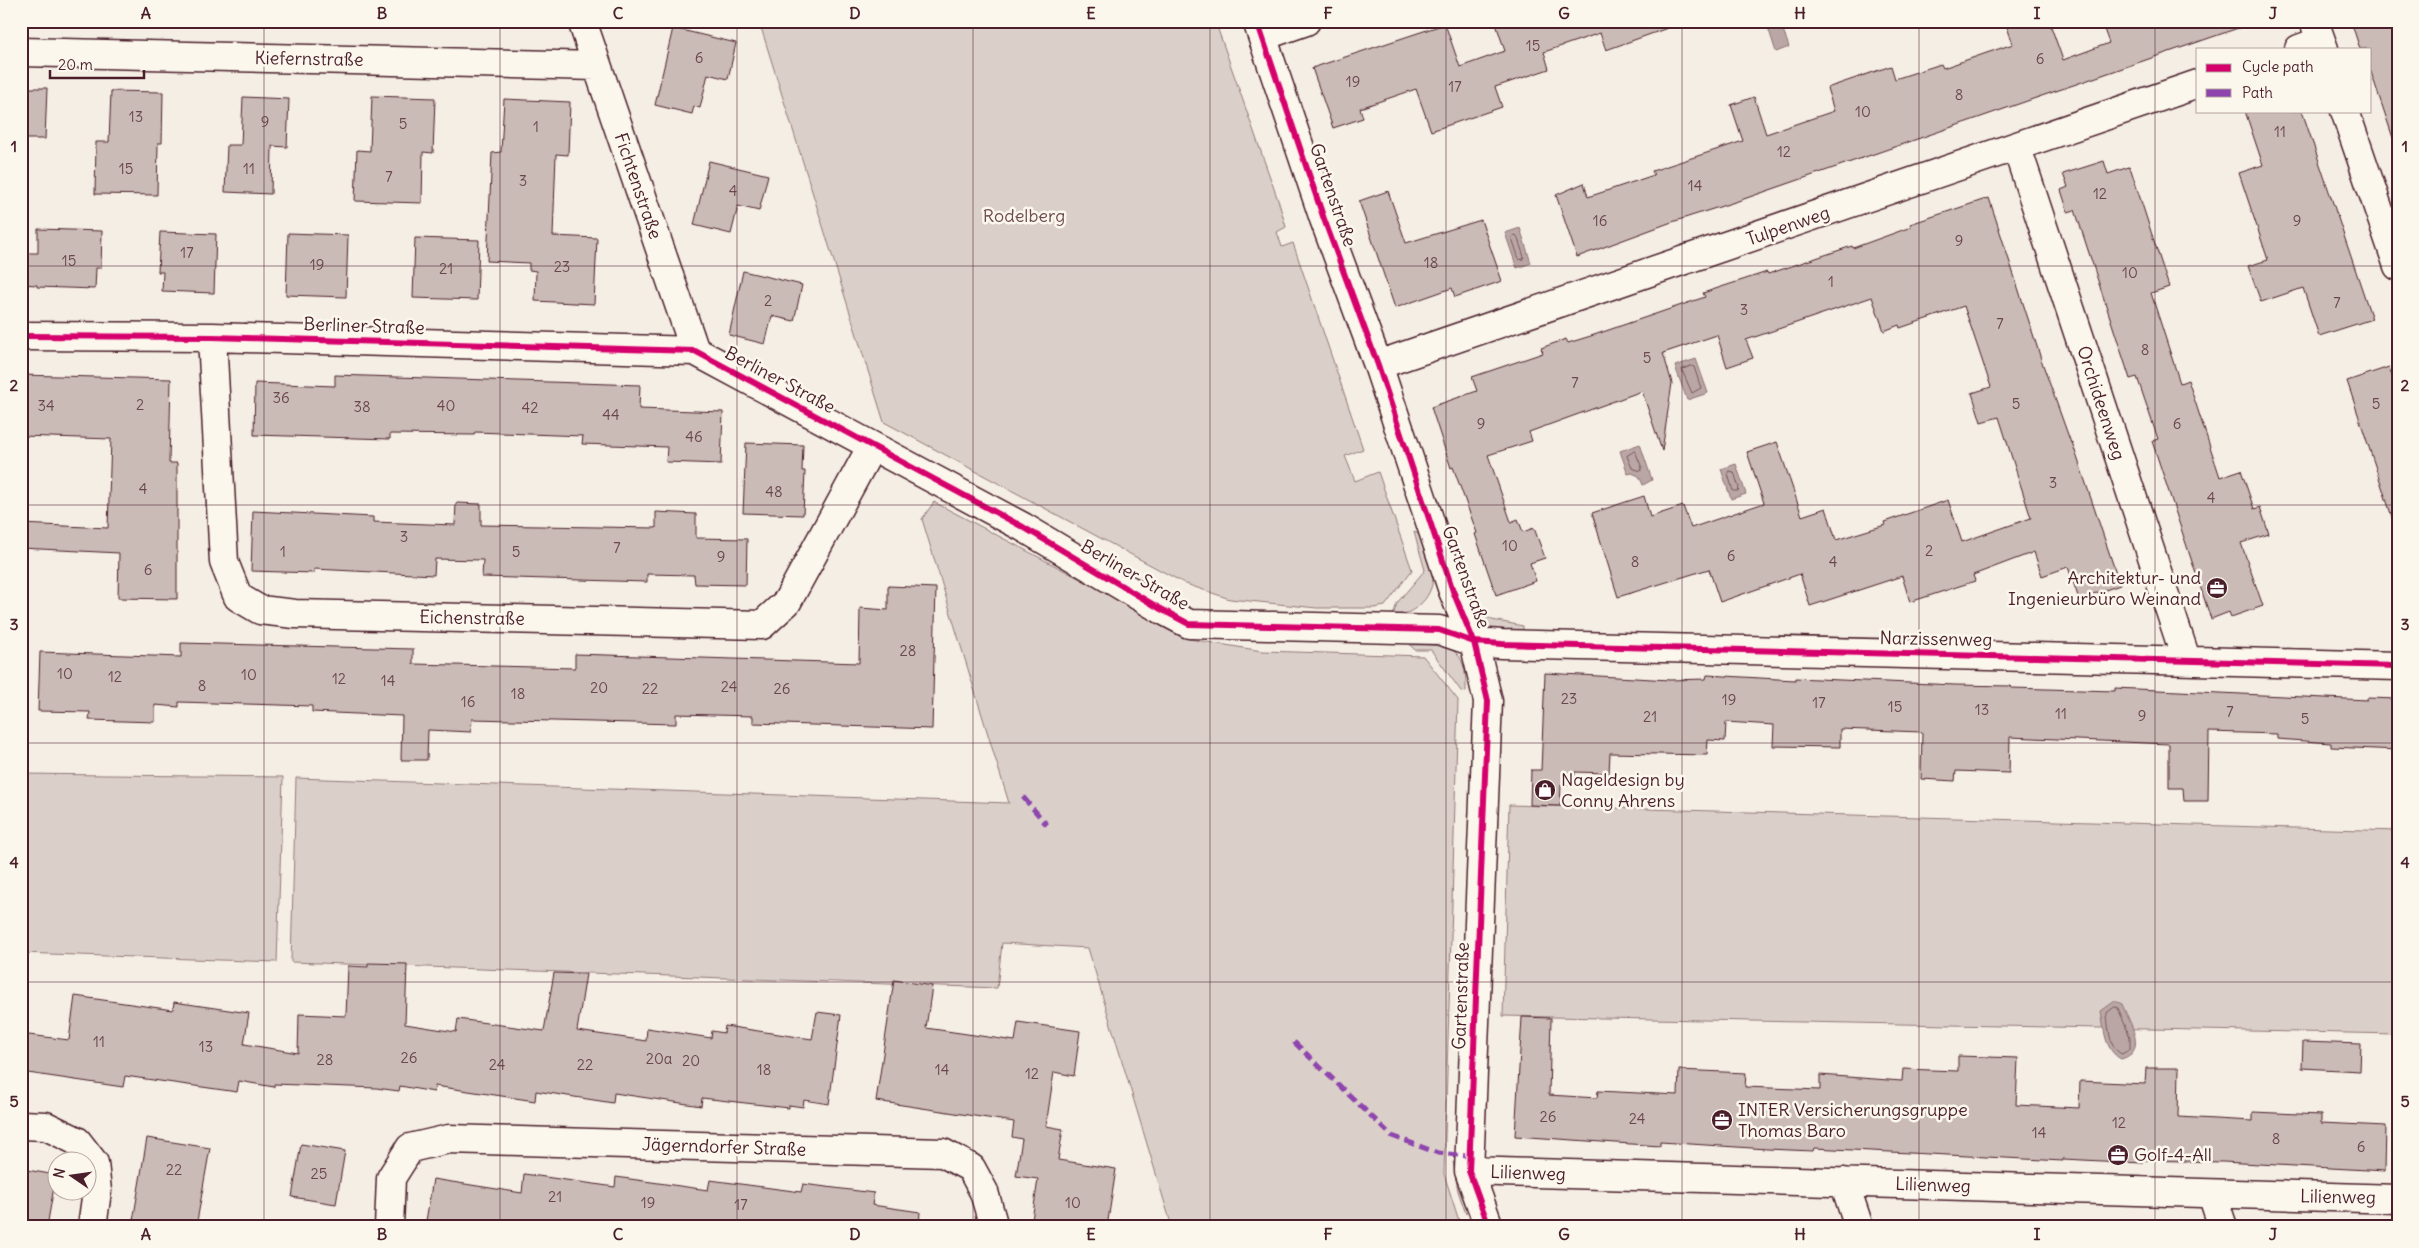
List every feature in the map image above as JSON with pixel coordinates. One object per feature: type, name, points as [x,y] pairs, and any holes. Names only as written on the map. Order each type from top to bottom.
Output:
[{"type":"street","name":"Fichtenstraße","points":[[582,21],[695,351]]},
{"type":"street","points":[[1260,29],[1306,21]]},
{"type":"street","name":"Gartenstraße","points":[[1260,29],[1324,219],[1378,366],[1453,591],[1474,642],[1488,701],[1469,1171],[1489,1227]]},
{"type":"street","name":"Kiefernstraße","points":[[21,52],[597,66]]},
{"type":"street","name":"Tulpenweg","points":[[1378,366],[2017,148],[2196,85]]},
{"type":"street","points":[[2345,112],[2398,266]]},
{"type":"street","name":"Orchideenweg","points":[[2017,148],[2186,659]]},
{"type":"street","name":"Berliner Straße","points":[[21,336],[212,337],[695,351],[1023,527],[1158,608],[1190,624],[1439,630],[1474,642]]},
{"type":"street","name":"Eichenstraße","points":[[212,337],[224,562],[238,597],[260,610],[296,614],[762,625],[787,602],[872,446]]},
{"type":"street","name":"Narzissenweg","points":[[1474,642],[2398,666]]},
{"type":"street","points":[[21,1125],[46,1126],[77,1141],[94,1163],[97,1191],[92,1227]]},
{"type":"street","name":"Jägerndorfer Straße","points":[[389,1227],[391,1178],[410,1148],[449,1139],[943,1153],[971,1168],[984,1192],[994,1227]]},
{"type":"street","name":"Lilienweg","points":[[1469,1171],[2398,1198]]},
{"type":"street","points":[[1844,1182],[1859,1227]]},
{"type":"street","points":[[2212,1194],[2223,1227]]},
{"type":"green space","name":"Rodelberg","points":[[759,21],[1215,21],[1279,203],[1286,227],[1277,232],[1282,247],[1293,243],[1363,449],[1345,456],[1355,481],[1378,472],[1412,570],[1385,606],[1374,608],[1317,608],[1230,599],[1186,584],[884,422]]},
{"type":"green space","points":[[934,502],[1124,602],[1189,639],[1262,651],[1423,656],[1458,700],[1444,1174],[1461,1227],[1172,1227],[1088,948],[1002,943],[997,988],[291,962],[296,778],[1009,803],[922,519]]},
{"type":"green space","points":[[1414,532],[1422,535],[1431,563],[1433,581],[1431,589],[1422,603],[1416,608],[1401,615],[1393,616],[1397,603],[1425,570]]},
{"type":"green space","points":[[1475,609],[1492,620],[1523,626],[1523,632],[1487,630],[1474,620]]},
{"type":"green space","points":[[1410,645],[1436,645],[1453,651],[1463,665],[1466,677],[1466,692],[1461,691],[1431,650],[1415,650]]},
{"type":"green space","points":[[21,774],[283,777],[277,962],[21,953]]},
{"type":"green space","points":[[1509,805],[2398,831],[2398,1034],[1503,1016]]},
{"type":"green space","points":[[1453,1162],[1456,1163],[1469,1207],[1466,1214],[1458,1191]]},
{"type":"water","points":[[1766,21],[1780,21],[1789,47],[1776,52]]},
{"type":"water","points":[[1520,228],[1531,263],[1517,268],[1505,233]]},
{"type":"water","points":[[1696,359],[1708,393],[1687,400],[1675,366]]},
{"type":"water","points":[[1640,444],[1652,480],[1643,485],[1639,476],[1632,473],[1628,474],[1620,451]]},
{"type":"water","points":[[1736,464],[1746,494],[1731,499],[1721,469]]},
{"type":"water","points":[[2115,1001],[2122,1004],[2135,1035],[2134,1050],[2121,1059],[2115,1055],[2108,1044],[2101,1011]]},
{"type":"building","points":[[1495,21],[1676,21],[1676,25],[1606,50],[1600,33],[1544,52],[1549,69],[1495,87],[1502,107],[1431,131],[1416,89],[1360,108],[1363,118],[1333,128],[1312,68],[1445,24],[1460,67],[1505,51]]},
{"type":"building","points":[[2024,21],[2049,21],[2063,60],[2109,43],[2101,21],[2246,21],[2247,25],[1738,201],[1669,223],[1577,257],[1556,195],[1584,183],[1588,197],[1654,175],[1652,171],[1743,141],[1731,105],[1754,97],[1766,134],[1834,111],[1827,88],[1891,66],[1895,79],[1941,64],[1943,68],[2013,44],[2007,27]]},
{"type":"building","points":[[2351,21],[2398,21],[2398,137],[2393,138],[2372,75],[2372,48],[2360,48]]},
{"type":"building","points":[[673,28],[736,43],[728,79],[708,74],[700,108],[694,106],[692,114],[655,105]]},
{"type":"building","points":[[21,88],[47,88],[45,139],[21,139]]},
{"type":"building","points":[[111,91],[163,92],[162,143],[158,143],[157,195],[95,194],[96,142],[109,142]]},
{"type":"building","points":[[372,96],[435,98],[433,153],[423,152],[422,203],[355,201],[357,150],[370,151]]},
{"type":"building","points":[[243,97],[289,99],[287,147],[272,146],[271,194],[225,192],[227,145],[241,145]]},
{"type":"building","points":[[504,99],[570,102],[568,155],[556,154],[553,236],[597,238],[594,304],[535,301],[536,271],[529,270],[529,263],[487,261],[492,153],[501,152]]},
{"type":"building","points":[[2245,112],[2302,112],[2372,319],[2319,336],[2303,288],[2261,302],[2248,266],[2268,260],[2239,173],[2263,165]]},
{"type":"building","points":[[709,161],[768,175],[759,211],[738,206],[731,234],[694,225]]},
{"type":"building","points":[[2104,161],[2108,174],[2129,167],[2131,170],[2169,287],[2151,293],[2180,383],[2188,380],[2220,477],[2241,470],[2254,509],[2260,507],[2269,534],[2241,543],[2263,606],[2231,617],[2229,612],[2211,619],[2152,441],[2158,439],[2137,377],[2130,379],[2075,210],[2068,212],[2061,190],[2068,187],[2063,174]]},
{"type":"building","points":[[1388,191],[1406,243],[1481,220],[1502,281],[1455,297],[1452,288],[1395,308],[1359,201]]},
{"type":"building","points":[[1989,198],[2043,365],[2072,442],[2120,585],[2079,599],[2068,567],[2042,576],[2034,552],[1973,575],[1975,581],[1910,602],[1902,576],[1810,606],[1800,574],[1720,602],[1709,569],[1618,597],[1592,513],[1644,496],[1650,517],[1683,506],[1691,528],[1764,503],[1747,452],[1777,442],[1802,516],[1826,508],[1836,540],[1885,525],[1884,522],[1948,500],[1962,542],[2031,518],[1999,417],[1981,422],[1972,393],[1991,387],[1964,306],[1900,328],[1899,325],[1884,331],[1872,297],[1746,340],[1753,358],[1727,367],[1717,335],[1663,353],[1672,383],[1662,451],[1642,391],[1529,432],[1532,441],[1488,455],[1511,522],[1518,519],[1523,532],[1534,528],[1545,558],[1530,563],[1536,581],[1496,595],[1475,534],[1477,533],[1453,467],[1451,468],[1431,407],[1477,391],[1472,377],[1543,353],[1541,348],[1566,339],[1568,343],[1594,335],[1705,297],[1703,293],[1852,246],[1853,248],[1911,227],[1910,224]]},
{"type":"building","points":[[38,229],[102,231],[101,268],[96,268],[95,289],[37,287],[37,285],[21,284],[21,253],[38,253]]},
{"type":"building","points":[[160,232],[216,234],[214,293],[162,291],[163,272],[158,272]]},
{"type":"building","points":[[288,233],[348,235],[346,297],[286,295]]},
{"type":"building","points":[[415,238],[479,240],[477,300],[413,298]]},
{"type":"building","points":[[743,271],[802,285],[794,321],[772,316],[765,344],[729,335]]},
{"type":"building","points":[[2389,367],[2398,393],[2398,520],[2393,520],[2347,381]]},
{"type":"building","points":[[21,375],[171,379],[169,463],[177,463],[177,599],[118,598],[119,553],[21,548],[21,524],[108,528],[111,439],[21,436]]},
{"type":"building","points":[[335,375],[640,385],[639,409],[723,412],[721,464],[666,462],[667,447],[582,444],[583,436],[475,432],[474,435],[390,434],[390,439],[254,435],[255,383],[335,386]]},
{"type":"building","points":[[746,443],[803,445],[802,471],[805,471],[803,515],[743,513]]},
{"type":"building","points":[[456,503],[481,504],[481,525],[656,528],[656,512],[696,514],[696,538],[747,539],[746,585],[695,584],[694,575],[647,574],[647,582],[482,577],[483,560],[435,559],[434,575],[314,569],[314,573],[251,571],[253,511],[373,517],[373,522],[455,525]]},
{"type":"building","points":[[888,586],[936,588],[932,729],[753,723],[753,716],[676,714],[676,724],[472,719],[471,732],[428,730],[427,760],[401,760],[402,716],[312,712],[312,706],[179,702],[179,707],[155,705],[155,722],[89,720],[90,712],[38,711],[40,652],[181,657],[181,643],[413,649],[413,664],[575,668],[575,654],[859,663],[860,608],[888,610]]},
{"type":"building","points":[[1545,673],[1670,680],[1706,679],[1707,675],[1795,680],[1795,678],[2011,686],[2011,688],[2115,691],[2115,688],[2367,700],[2367,698],[2398,699],[2398,750],[2331,747],[2331,743],[2277,739],[2277,734],[2209,732],[2208,801],[2184,801],[2183,788],[2169,788],[2169,744],[2010,737],[2009,773],[1956,771],[1955,781],[1921,779],[1922,732],[1840,729],[1840,747],[1773,746],[1774,725],[1726,722],[1725,741],[1708,740],[1707,755],[1610,753],[1609,773],[1575,772],[1574,785],[1561,785],[1560,806],[1530,805],[1531,770],[1541,770]]},
{"type":"building","points":[[368,963],[407,964],[405,1024],[456,1032],[458,1019],[544,1031],[554,973],[586,974],[577,1031],[646,1041],[647,1028],[711,1038],[712,1031],[724,1033],[725,1026],[812,1039],[817,1012],[841,1015],[829,1104],[804,1100],[803,1107],[789,1105],[789,1108],[702,1098],[701,1106],[614,1093],[613,1103],[536,1091],[535,1101],[435,1086],[434,1092],[400,1086],[399,1091],[376,1088],[274,1084],[274,1087],[239,1081],[237,1092],[125,1076],[123,1087],[21,1072],[21,1034],[69,1040],[75,996],[173,1010],[174,1002],[249,1013],[244,1044],[298,1053],[299,1014],[346,1016],[348,966],[368,967]]},
{"type":"building","points":[[894,980],[932,986],[926,1028],[1015,1041],[1018,1022],[1080,1031],[1074,1076],[1054,1072],[1046,1126],[1063,1129],[1058,1160],[1116,1169],[1107,1227],[1031,1227],[1038,1179],[1016,1176],[1022,1139],[1012,1137],[1014,1122],[876,1101]]},
{"type":"building","points":[[1522,1017],[1551,1018],[1549,1095],[1597,1098],[1598,1091],[1678,1095],[1679,1070],[1746,1073],[1745,1087],[1820,1090],[1820,1075],[1902,1081],[1903,1069],[1958,1071],[1958,1056],[2018,1058],[2016,1105],[2079,1108],[2080,1081],[2145,1084],[2146,1068],[2179,1068],[2178,1117],[2253,1121],[2253,1112],[2321,1115],[2321,1123],[2386,1126],[2385,1171],[2223,1162],[2142,1160],[2142,1163],[2063,1159],[2063,1161],[1814,1148],[1813,1151],[1660,1142],[1660,1146],[1515,1136]]},
{"type":"building","points":[[2303,1042],[2361,1044],[2360,1071],[2302,1068]]},
{"type":"building","points":[[147,1138],[210,1148],[196,1227],[132,1227]]},
{"type":"building","points":[[301,1144],[345,1151],[336,1204],[292,1197]]},
{"type":"building","points":[[21,1169],[48,1174],[48,1200],[52,1200],[47,1227],[21,1223]]},
{"type":"building","points":[[524,1174],[615,1187],[616,1177],[708,1190],[710,1180],[801,1192],[803,1184],[874,1193],[872,1205],[920,1212],[919,1227],[425,1227],[433,1179],[522,1193]]},
{"type":"marked path","points":[[1023,797],[1047,825]]},
{"type":"marked path","points":[[1294,1042],[1392,1136],[1438,1153],[1469,1156]]},
{"type":"cycle path","points":[[1257,21],[1324,219],[1378,365],[1453,591],[1474,642],[1488,701],[1469,1171],[1489,1227]]},
{"type":"cycle path","points":[[21,336],[212,337],[695,351],[1023,527],[1189,624],[1439,630],[1474,642],[1502,644],[2398,666]]},
{"type":"place","name":"Architektur- und Ingenieurbüro Weinand","points":[[2217,588]]},
{"type":"place","name":"Nageldesign by Conny Ahrens","points":[[1545,790]]},
{"type":"place","name":"INTER Versicherungsgruppe Thomas Baro","points":[[1722,1120]]},
{"type":"place","name":"Golf-4-All","points":[[2118,1155]]}]
